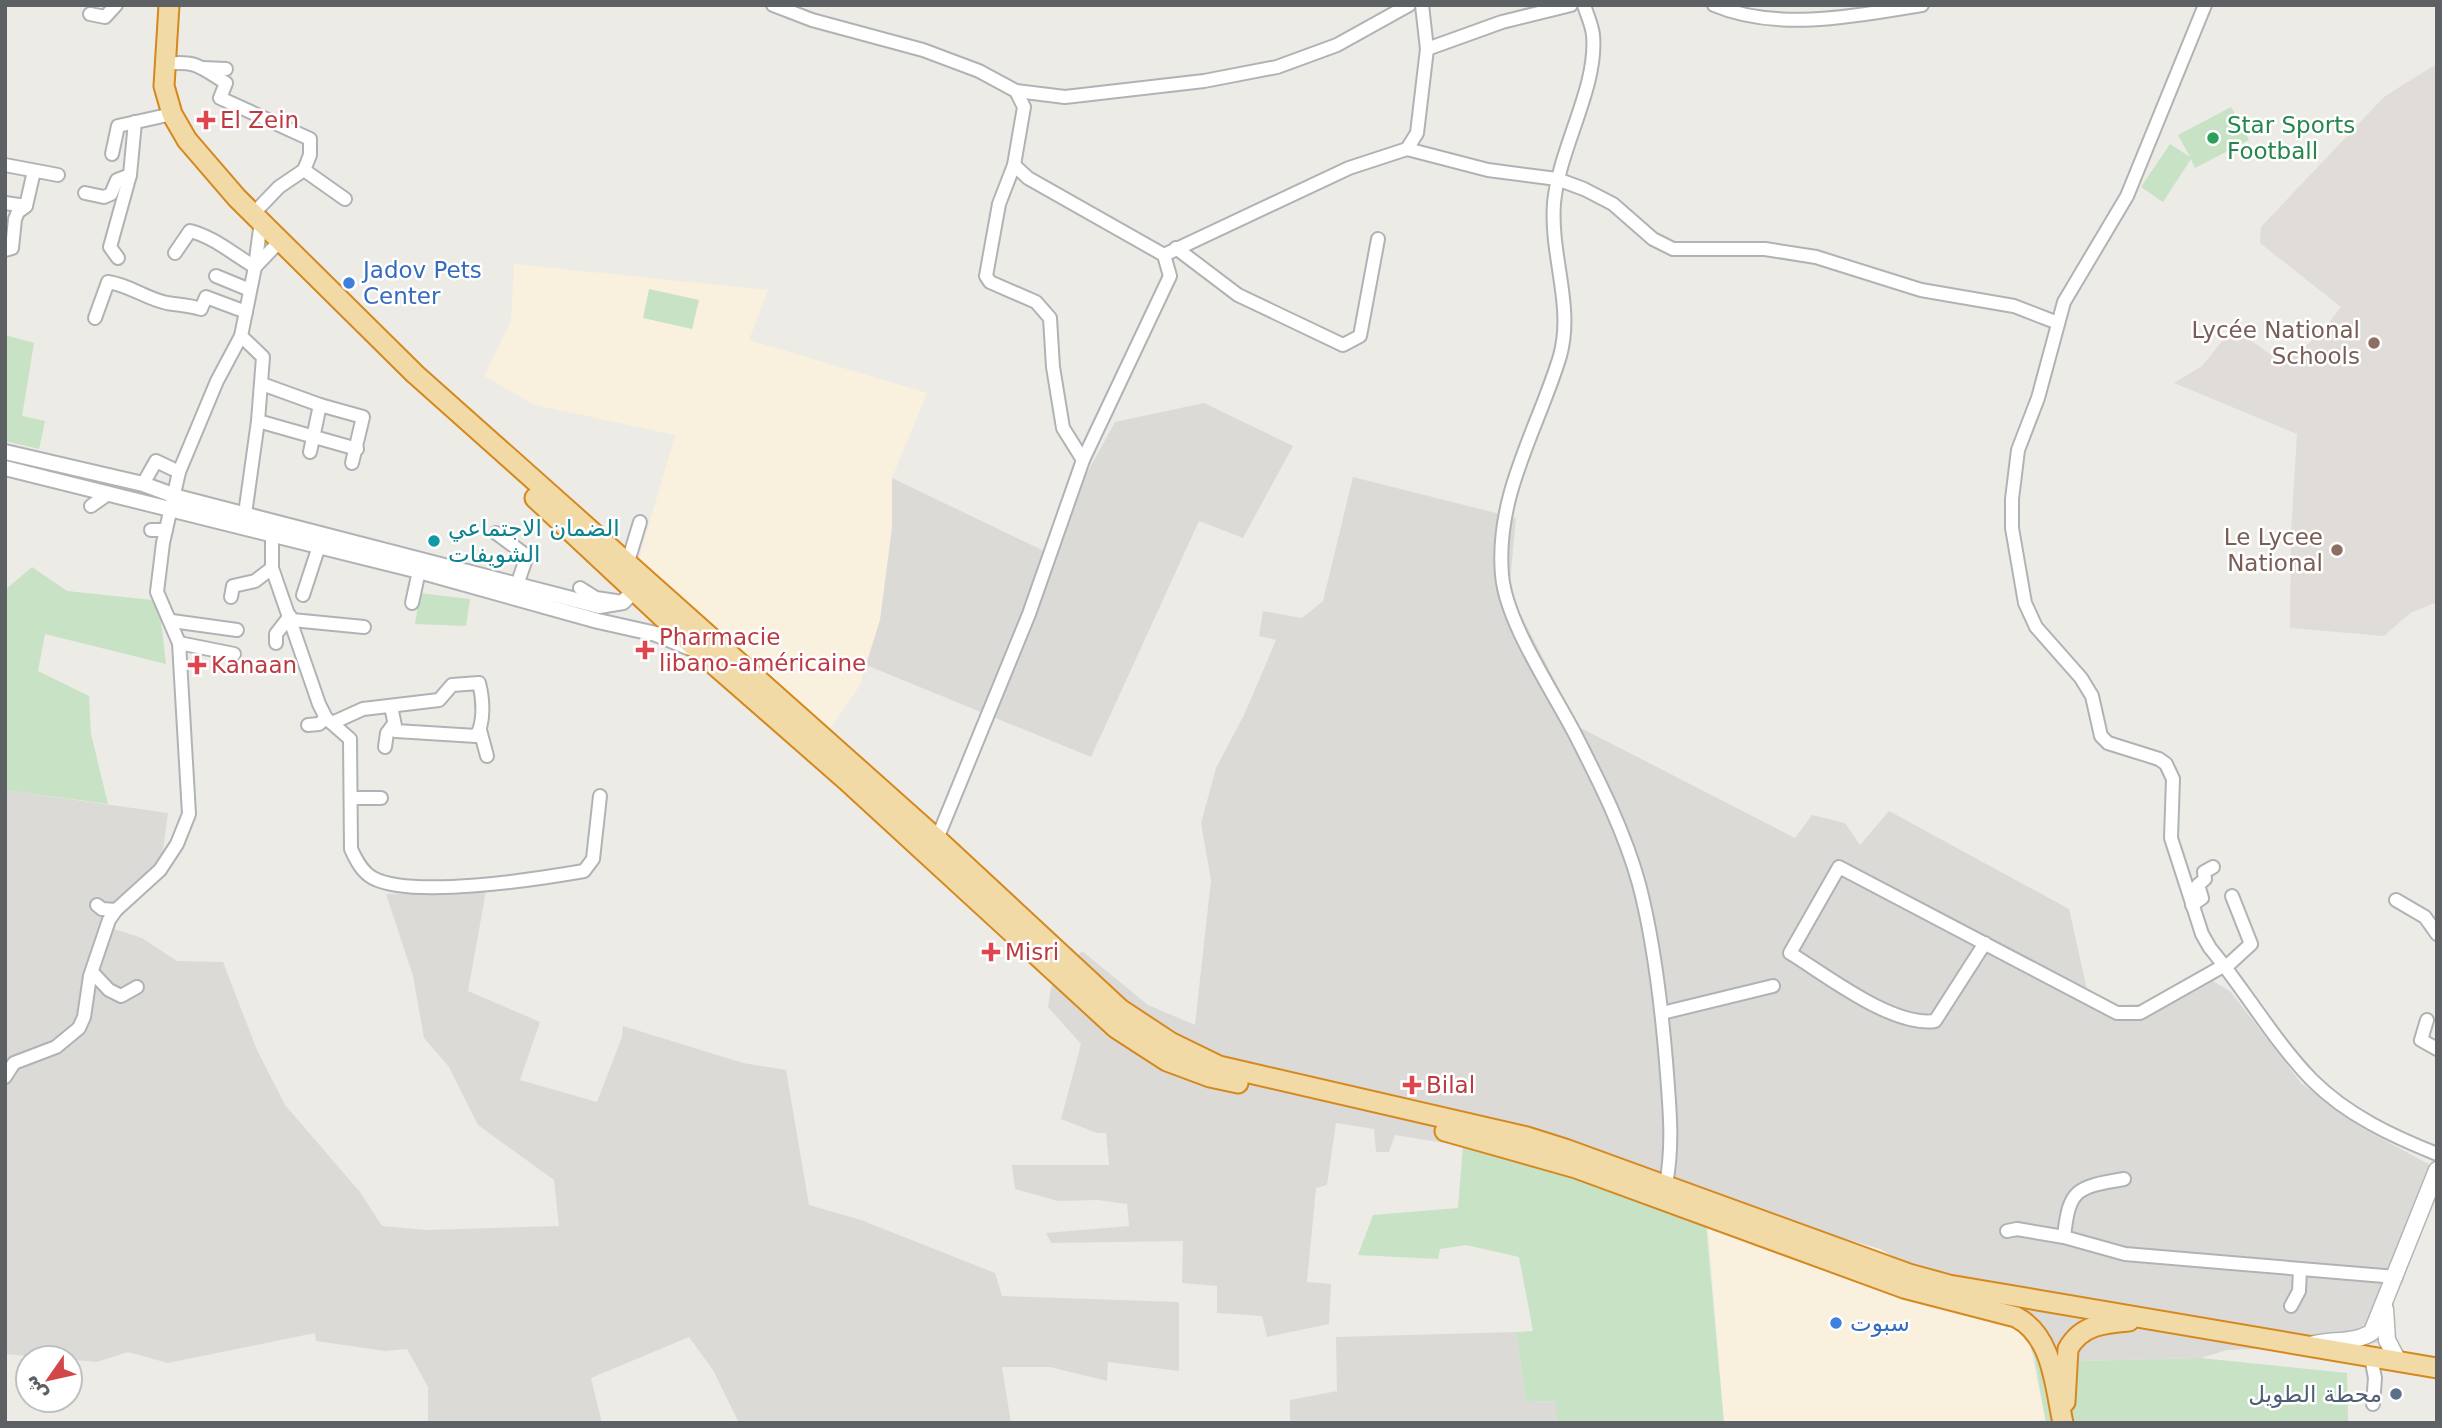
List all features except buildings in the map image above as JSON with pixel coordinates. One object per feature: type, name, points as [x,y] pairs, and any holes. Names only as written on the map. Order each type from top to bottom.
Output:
[{"type":"highway","points":[[168,5],[164,86],[172,114],[187,140],[279,242],[415,374],[937,839],[1120,1009],[1200,1058],[1235,1071],[1527,1137],[1931,1280],[2437,1368]]},
{"type":"highway","points":[[415,374],[454,420],[629,596],[702,654],[846,780],[1116,1028],[1159,1056],[1210,1077],[1516,1149],[1904,1288],[2017,1317],[2027,1323],[2041,1340],[2063,1423]]},
{"type":"highway","points":[[2063,1423],[2067,1363],[2072,1342],[2098,1324],[2158,1320]]},
{"type":"main road","points":[[2311,1345],[2367,1336],[2385,1307],[2437,1170]]},
{"type":"main road","points":[[2385,1307],[2387,1340],[2398,1361]]},
{"type":"street","points":[[90,14],[105,17],[116,5]]},
{"type":"street","points":[[773,5],[812,20],[923,50],[979,71],[1016,91],[1038,95],[1087,96],[1247,74],[1337,45],[1409,5]]},
{"type":"street","points":[[1407,149],[1417,133],[1427,49],[1422,5]]},
{"type":"street","points":[[1427,49],[1502,22],[1571,5]]},
{"type":"street","points":[[1584,5],[1592,35],[1591,64],[1557,179],[1554,237],[1556,269],[1565,307],[1565,329],[1560,355],[1518,463],[1507,502],[1502,547],[1504,595],[1509,611],[1577,738],[1626,848],[1644,908],[1662,1013],[1672,1135],[1666,1184]]},
{"type":"street","points":[[1714,5],[1751,15],[1833,18],[1922,5]]},
{"type":"street","points":[[2205,5],[2127,196],[2075,281],[2058,323],[2014,472],[2012,528],[2025,603],[2049,646],[2081,678],[2092,696],[2101,736],[2108,743],[2159,759],[2171,771],[2171,838],[2202,934],[2225,966],[2313,1080],[2370,1124],[2437,1154]]},
{"type":"street","points":[[5,1077],[13,1063],[56,1047],[74,1035],[84,1017],[92,972],[109,920],[116,909],[160,870],[177,844],[189,814],[179,643],[157,592],[171,501],[179,472],[217,381],[241,336],[255,267],[257,218],[279,187],[304,170],[310,155],[310,139],[220,98],[226,83],[202,68],[188,61],[164,64]]},
{"type":"street","points":[[202,68],[226,69]]},
{"type":"street","points":[[1016,91],[1024,103],[1023,113],[1014,165],[999,204],[986,276],[990,282],[1036,302],[1050,318],[1062,420],[1066,435],[1083,460]]},
{"type":"street","points":[[1023,113],[1038,95]]},
{"type":"street","points":[[112,154],[118,126],[172,114]]},
{"type":"street","points":[[118,258],[110,247],[130,175],[135,122]]},
{"type":"street","points":[[1164,255],[1349,168],[1407,149],[1488,170],[1557,179],[1613,204],[1653,239],[1673,249],[1765,249],[1815,257],[1921,290],[2014,306],[2058,323]]},
{"type":"street","points":[[5,165],[58,175]]},
{"type":"street","points":[[937,839],[1029,614],[1083,460],[1170,276],[1164,255],[1028,178],[1014,165]]},
{"type":"street","points":[[5,250],[12,248],[15,219],[18,212],[26,206],[34,170]]},
{"type":"street","points":[[304,170],[345,199]]},
{"type":"street","points":[[85,192],[104,197],[110,194],[117,180],[130,175]]},
{"type":"street","points":[[5,203],[26,206]]},
{"type":"street","points":[[174,253],[190,232],[210,236],[226,251],[255,267]]},
{"type":"street","points":[[1176,248],[1238,295],[1343,345],[1360,336],[1378,239]]},
{"type":"street","points":[[255,267],[265,252],[279,242]]},
{"type":"street","points":[[216,276],[250,290]]},
{"type":"street","points":[[95,318],[108,282],[125,284],[167,303],[180,302],[201,309],[206,297],[246,312]]},
{"type":"street","points":[[241,336],[263,357],[246,514]]},
{"type":"street","points":[[261,384],[363,417],[352,463]]},
{"type":"street","points":[[310,452],[320,405]]},
{"type":"street","points":[[258,421],[357,449]]},
{"type":"street","points":[[5,452],[143,484],[171,501],[272,534],[656,634],[702,654]]},
{"type":"street","points":[[143,484],[156,461],[179,472]]},
{"type":"street","points":[[5,468],[108,494],[171,501],[246,514],[599,606],[629,596]]},
{"type":"street","points":[[91,506],[108,494]]},
{"type":"street","points":[[628,565],[640,522]]},
{"type":"street","points":[[151,530],[166,530]]},
{"type":"street","points":[[496,533],[527,556],[517,586]]},
{"type":"street","points":[[272,534],[272,568],[329,720],[350,739],[351,849],[357,863],[371,877],[391,886],[474,886],[584,872],[593,859],[600,796]]},
{"type":"street","points":[[303,595],[319,546]]},
{"type":"street","points":[[231,597],[233,586],[255,581],[272,568]]},
{"type":"street","points":[[412,603],[419,571]]},
{"type":"street","points":[[580,588],[596,598],[629,596]]},
{"type":"street","points":[[170,617],[234,626]]},
{"type":"street","points":[[291,618],[364,626]]},
{"type":"street","points":[[276,643],[276,634],[291,618]]},
{"type":"street","points":[[179,643],[234,654]]},
{"type":"street","points":[[309,725],[363,709],[439,700],[452,685],[479,683],[480,730],[487,756]]},
{"type":"street","points":[[391,706],[393,725],[396,731],[403,733],[476,736],[480,730]]},
{"type":"street","points":[[385,747],[387,733],[393,725]]},
{"type":"street","points":[[352,798],[381,798]]},
{"type":"street","points":[[1985,943],[1935,1021],[1924,1023],[1872,1004],[1790,953],[1839,867],[1985,943],[2118,1013],[2140,1013],[2225,966],[2251,944],[2232,896]]},
{"type":"street","points":[[2192,905],[2202,898],[2197,885],[2205,878],[2204,872],[2213,867]]},
{"type":"street","points":[[2396,900],[2425,917],[2437,934]]},
{"type":"street","points":[[97,905],[102,909],[116,909]]},
{"type":"street","points":[[92,972],[109,990],[121,996],[137,987]]},
{"type":"street","points":[[1662,1013],[1773,986]]},
{"type":"street","points":[[2427,1020],[2421,1040],[2437,1049]]},
{"type":"street","points":[[2064,1237],[2068,1201],[2075,1194],[2103,1183],[2124,1179]]},
{"type":"street","points":[[2007,1231],[2017,1229],[2064,1237],[2125,1254],[2396,1277]]},
{"type":"street","points":[[2291,1306],[2299,1291],[2300,1269]]},
{"type":"street","points":[[2371,1357],[2375,1378],[2373,1404]]},
{"type":"shaded area","name":"Lycée National Schools","points":[[2433,66],[2437,67],[2437,602],[2410,613],[2384,636],[2290,628],[2291,533],[2297,434],[2174,383],[2202,366],[2233,328],[2284,364],[2321,333],[2341,307],[2260,243],[2261,227],[2384,97]]},
{"type":"shaded area","points":[[514,264],[768,290],[749,340],[927,393],[892,478],[892,528],[880,620],[859,687],[828,732],[697,616],[639,559],[675,435],[535,405],[484,376],[511,321]]},
{"type":"shaded area","points":[[1204,403],[1293,446],[1243,538],[1199,521],[1091,757],[866,665],[880,620],[892,528],[892,478],[1044,551],[1115,422]]},
{"type":"shaded area","points":[[1353,477],[1516,518],[1509,592],[1579,727],[1795,838],[1812,815],[1845,823],[1860,845],[1889,811],[2069,909],[2087,990],[2119,1005],[2143,1004],[2199,973],[2230,991],[2301,1083],[2362,1128],[2434,1167],[2378,1343],[2227,1350],[2201,1358],[2080,1361],[1880,1249],[1706,1198],[1463,1146],[1395,1135],[1389,1152],[1376,1152],[1374,1129],[1336,1123],[1327,1185],[1316,1188],[1307,1282],[1331,1284],[1329,1324],[1267,1337],[1262,1316],[1217,1313],[1217,1286],[1182,1283],[1183,1241],[1051,1243],[1046,1233],[1129,1226],[1127,1204],[1098,1200],[1058,1201],[1015,1189],[1012,1165],[1109,1165],[1106,1133],[1097,1133],[1061,1119],[1081,1044],[1048,1007],[1051,987],[1082,951],[1148,1005],[1195,1025],[1211,880],[1201,823],[1216,768],[1244,715],[1276,640],[1259,636],[1263,611],[1302,618],[1323,601]]},
{"type":"shaded area","points":[[5,790],[168,813],[161,865],[142,882],[111,928],[142,938],[177,961],[223,962],[257,1050],[285,1105],[360,1192],[382,1226],[426,1230],[559,1226],[554,1180],[478,1125],[449,1067],[424,1038],[413,976],[386,894],[486,891],[468,991],[540,1022],[520,1080],[597,1102],[622,1037],[623,1026],[743,1063],[786,1070],[809,1205],[861,1220],[995,1273],[1002,1296],[1179,1302],[1179,1371],[1108,1362],[1107,1381],[1050,1367],[1002,1367],[1011,1423],[739,1423],[713,1370],[689,1337],[591,1378],[602,1423],[428,1423],[428,1387],[407,1349],[385,1351],[316,1341],[315,1333],[168,1363],[128,1352],[97,1362],[84,1361],[84,1344],[14,1344],[14,1355],[5,1354]]},
{"type":"shaded area","name":"سبوت","points":[[1706,1198],[1880,1249],[2080,1361],[2027,1333],[2045,1419],[2032,1423],[1724,1423]]},
{"type":"shaded area","points":[[1516,1332],[1526,1402],[1555,1401],[1557,1423],[1290,1423],[1290,1400],[1337,1391],[1336,1337]]},
{"type":"green space","name":"Star Sports Football","points":[[2231,107],[2249,140],[2195,168],[2191,159],[2163,202],[2141,187],[2170,144],[2190,157],[2178,135]]},
{"type":"green space","points":[[649,289],[699,300],[692,329],[643,318]]},
{"type":"green space","points":[[5,335],[34,343],[22,416],[45,421],[39,449],[5,441]]},
{"type":"green space","points":[[32,567],[67,591],[152,600],[159,604],[166,664],[45,634],[38,671],[89,696],[91,734],[108,804],[5,790],[5,590]]},
{"type":"green space","points":[[420,593],[470,599],[466,626],[415,624]]},
{"type":"green space","points":[[1463,1146],[1705,1212],[1724,1423],[1557,1423],[1555,1401],[1526,1402],[1516,1332],[1533,1331],[1519,1257],[1466,1245],[1440,1249],[1438,1259],[1358,1255],[1373,1215],[1458,1208]]},
{"type":"green space","points":[[2026,1332],[2080,1361],[2201,1358],[2347,1373],[2348,1423],[2046,1423],[2034,1357]]},
{"type":"place","name":"El Zein","points":[[206,120]]},
{"type":"place","name":"Star Sports Football","points":[[2213,138]]},
{"type":"place","name":"Jadov Pets Center","points":[[349,283]]},
{"type":"place","name":"Lycée National Schools","points":[[2374,343]]},
{"type":"place","name":"الضمان الاجتماعي الشويفات","points":[[434,541]]},
{"type":"place","name":"Le Lycee National","points":[[2337,550]]},
{"type":"place","name":"Pharmacie libano-américaine","points":[[645,650]]},
{"type":"place","name":"Kanaan","points":[[197,665]]},
{"type":"place","name":"Misri","points":[[991,952]]},
{"type":"place","name":"Bilal","points":[[1412,1085]]},
{"type":"place","name":"سبوت","points":[[1836,1323]]},
{"type":"place","name":"محطة الطويل","points":[[2396,1394]]}]
